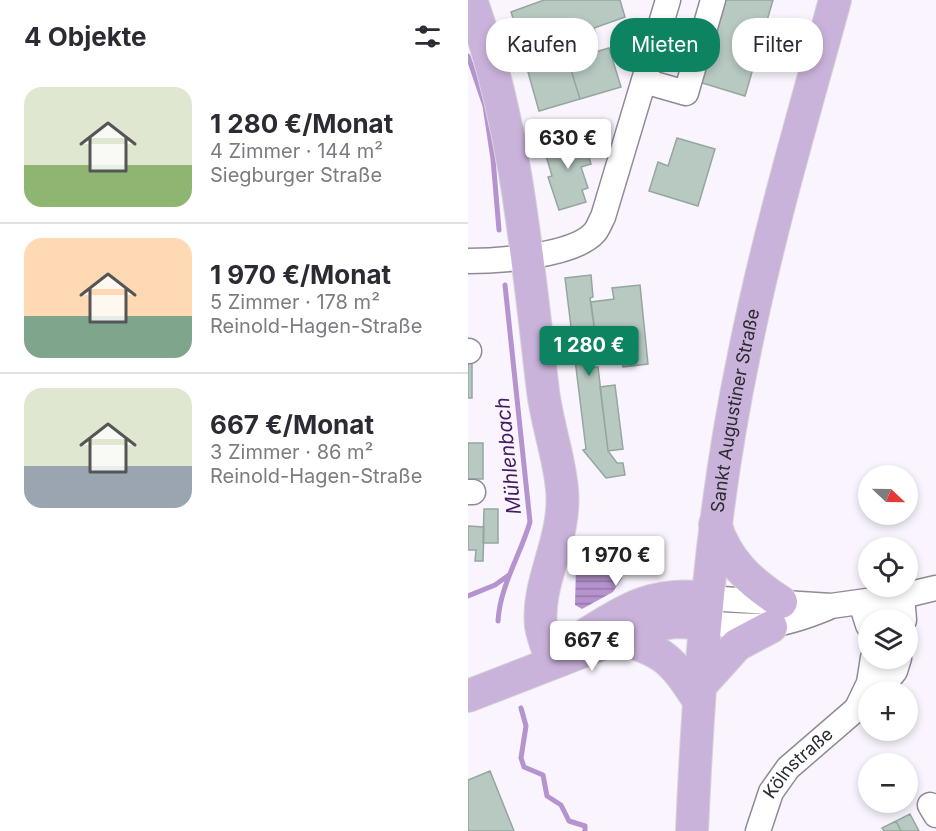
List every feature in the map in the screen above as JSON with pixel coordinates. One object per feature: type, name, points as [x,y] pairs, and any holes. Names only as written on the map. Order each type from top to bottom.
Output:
[{"type":"main road","points":[[471,0],[486,42],[511,137],[546,417],[562,486],[564,513],[561,531],[542,598],[541,625],[552,661]]},
{"type":"main road","name":"Sankt Augustiner Straße","points":[[692,831],[705,610],[715,524],[746,344],[836,0]]},
{"type":"main road","points":[[614,637],[652,649],[671,662],[700,694],[737,645],[776,614],[742,573],[722,543],[715,524]]},
{"type":"main road","points":[[552,661],[588,633],[628,609],[666,596],[705,610]]},
{"type":"main road","points":[[468,696],[508,682],[552,661],[614,637],[705,610]]},
{"type":"street","points":[[468,261],[527,256],[581,243],[595,233],[603,217],[668,0]]},
{"type":"street","points":[[644,81],[686,93],[713,0]]},
{"type":"street","points":[[903,608],[936,588]]},
{"type":"street","points":[[705,610],[776,614],[792,622],[831,606],[858,612]]},
{"type":"street","name":"Kölnstraße","points":[[758,831],[771,792],[788,768],[858,708]]},
{"type":"shaded area","points":[[596,539],[617,565],[622,578],[613,592],[582,609],[575,605],[576,567],[586,543]]},
{"type":"building","points":[[544,0],[620,0],[625,17],[610,18],[610,22],[598,27],[598,18],[513,18],[511,12]]},
{"type":"building","points":[[723,0],[773,0],[768,18],[732,18],[732,72],[752,72],[745,96],[699,82],[702,72],[720,72],[720,18],[718,18]]},
{"type":"building","points":[[609,48],[610,72],[616,72],[621,87],[580,99],[572,72],[598,72],[598,51]]},
{"type":"building","points":[[528,72],[572,72],[580,99],[539,111]]},
{"type":"building","points":[[581,133],[591,164],[581,167],[588,188],[582,190],[586,202],[559,210],[548,177],[552,176],[543,145]]},
{"type":"building","points":[[677,138],[715,149],[698,206],[649,191],[658,162],[668,166]]},
{"type":"building","points":[[591,275],[593,297],[590,298],[596,341],[581,344],[585,369],[598,367],[608,451],[617,463],[623,463],[625,475],[606,478],[583,450],[586,449],[565,278]]},
{"type":"building","points":[[640,285],[648,364],[623,367],[619,337],[596,340],[591,302],[614,299],[612,288]]},
{"type":"building","points":[[468,363],[472,363],[472,398],[468,398]]},
{"type":"building","points":[[615,385],[623,449],[608,451],[600,387]]},
{"type":"building","points":[[468,443],[483,443],[483,479],[468,479]]},
{"type":"building","points":[[484,509],[498,509],[498,543],[483,543]]},
{"type":"building","points":[[468,526],[484,527],[483,561],[475,561],[476,550],[468,550]]},
{"type":"building","points":[[490,771],[514,831],[468,831],[468,780]]},
{"type":"building","points":[[910,814],[919,831],[901,831],[896,821]]},
{"type":"building","points":[[896,821],[901,831],[884,831],[882,828]]},
{"type":"waterway","name":"Mühlenbach","points":[[468,56],[485,106],[493,159],[499,230]]},
{"type":"waterway","name":"Mühlenbach","points":[[498,621],[506,583],[530,522],[505,285]]},
{"type":"waterway","name":"Mühlenbach","points":[[468,596],[495,585],[509,575]]},
{"type":"waterway","points":[[521,708],[526,726],[521,758],[524,767],[543,775],[547,796],[561,805],[569,821],[585,826],[585,831]]}]
